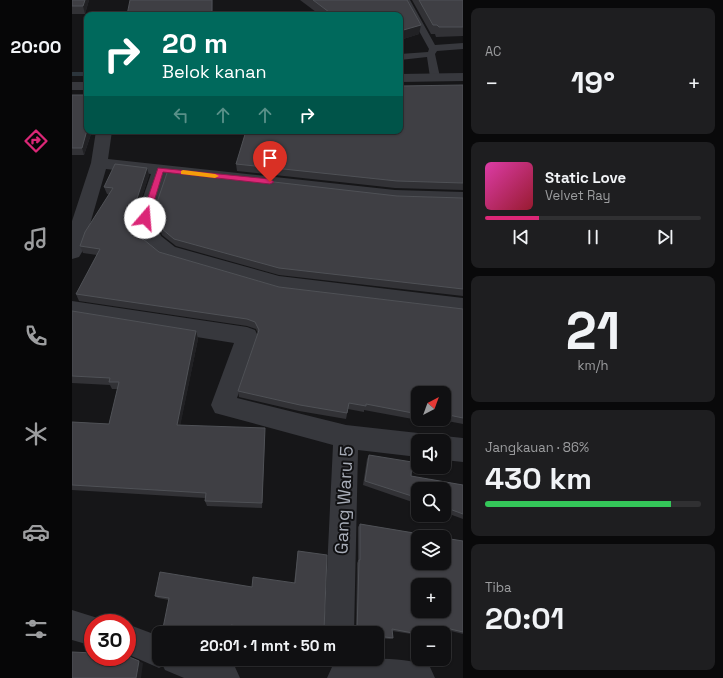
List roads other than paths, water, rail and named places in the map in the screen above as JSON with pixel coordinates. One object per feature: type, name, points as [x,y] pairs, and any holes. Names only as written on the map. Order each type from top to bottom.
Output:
[{"type":"street","points":[[403,78],[463,77]]},
{"type":"street","points":[[72,86],[84,86]]},
{"type":"street","points":[[72,252],[99,163],[104,134]]},
{"type":"street","points":[[99,163],[395,196],[463,198]]},
{"type":"street","points":[[161,170],[145,218],[153,240],[168,252],[279,284],[463,306]]},
{"type":"street","points":[[72,309],[247,336],[223,405],[346,437]]},
{"type":"street","name":"Gang Waru 5","points":[[339,626],[346,437],[411,444]]},
{"type":"street","points":[[451,449],[463,450]]},
{"type":"street","points":[[72,625],[84,628]]},
{"type":"street","points":[[136,643],[152,649]]},
{"type":"street","points":[[194,666],[224,678]]},
{"type":"street","points":[[338,666],[338,678]]},
{"type":"street","points":[[343,678],[350,673],[419,678]]},
{"type":"lane","points":[[406,0],[432,52],[435,77]]},
{"type":"lane","points":[[403,57],[432,52],[440,47],[463,46]]},
{"type":"waterway","points":[[72,74],[84,74]]}]
